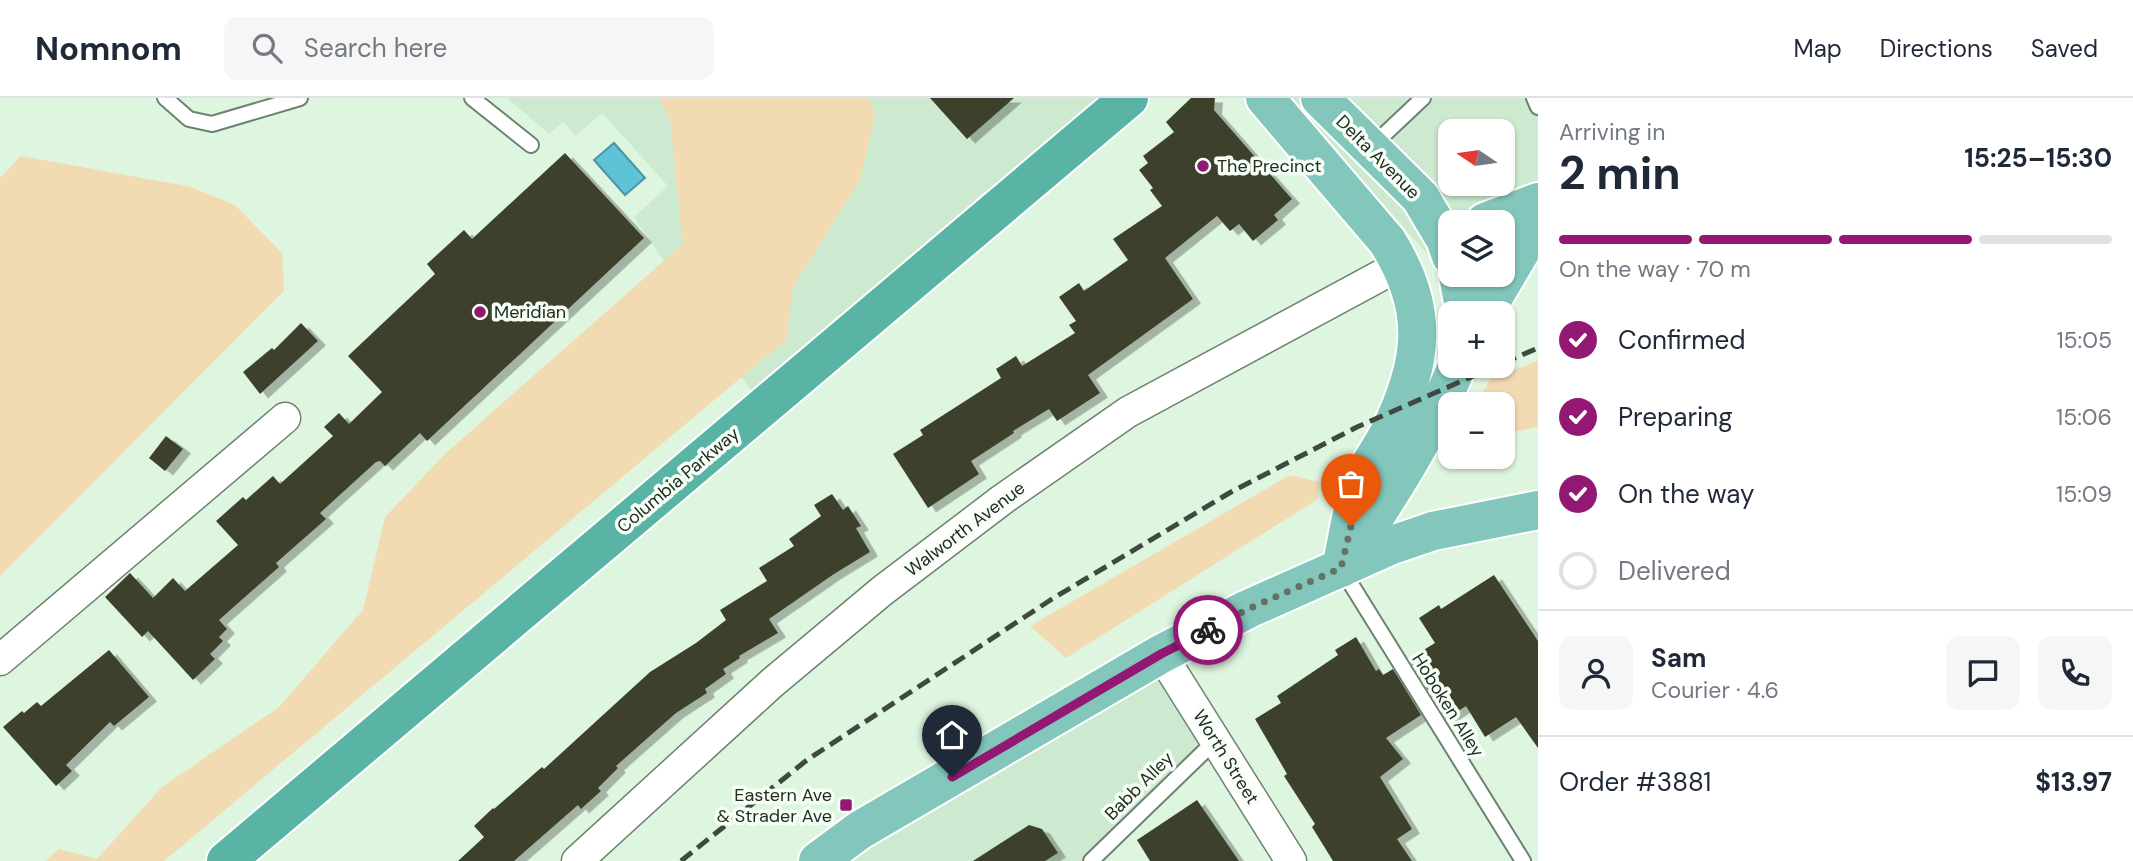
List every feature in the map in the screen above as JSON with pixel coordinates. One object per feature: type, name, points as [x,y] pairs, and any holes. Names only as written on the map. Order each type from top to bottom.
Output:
[{"type":"highway","name":"Columbia Parkway","points":[[226,861],[1129,98]]},
{"type":"main road","points":[[1265,98],[1387,241],[1402,264],[1416,306],[1418,332],[1413,368],[1404,399],[1390,431],[1360,485],[1341,568]]},
{"type":"main road","name":"Delta Avenue","points":[[1320,98],[1420,197],[1438,226]]},
{"type":"main road","points":[[1515,211],[1538,202]]},
{"type":"main road","points":[[1491,301],[1538,222]]},
{"type":"main road","points":[[1402,264],[1438,249]]},
{"type":"main road","points":[[1341,568],[1395,486],[1438,409],[1452,378]]},
{"type":"main road","points":[[822,860],[860,830],[1161,654],[1248,609],[1392,545],[1433,531],[1538,510]]},
{"type":"street","name":"Walworth Avenue","points":[[577,861],[772,683],[882,591],[1003,499],[1128,412],[1402,264]]},
{"type":"street","points":[[0,660],[285,418]]},
{"type":"street","name":"Worth Street","points":[[1161,654],[1291,861]]},
{"type":"lane","points":[[165,98],[189,119],[212,124],[300,98]]},
{"type":"lane","points":[[472,98],[531,145]]},
{"type":"lane","points":[[1370,148],[1423,98]]},
{"type":"lane","points":[[1534,98],[1538,107]]},
{"type":"lane","name":"Hoboken Alley","points":[[1341,568],[1523,861]]},
{"type":"lane","name":"Babb Alley","points":[[1091,861],[1216,740]]},
{"type":"shaded area","points":[[507,98],[1128,98],[763,408],[634,217],[668,186],[602,113],[576,136],[563,122],[549,134]]},
{"type":"shaded area","points":[[659,98],[869,98],[875,114],[860,180],[793,287],[786,340],[164,861],[45,861],[59,849],[97,859],[162,787],[279,707],[363,610],[385,517],[446,453],[683,244],[670,120]]},
{"type":"shaded area","points":[[1286,98],[1538,98],[1538,209],[1515,218],[1515,210],[1438,210],[1438,248],[1426,252]]},
{"type":"shaded area","points":[[21,156],[191,187],[235,205],[282,253],[284,291],[0,576],[0,178]]},
{"type":"shaded area","points":[[1538,361],[1538,427],[1515,432],[1515,392],[1483,392],[1490,379],[1515,378],[1515,370]]},
{"type":"shaded area","points":[[1290,475],[1319,482],[1318,499],[1066,658],[1030,626]]},
{"type":"shaded area","points":[[1161,654],[1216,740],[1091,861],[818,861]]},
{"type":"water","points":[[614,143],[645,178],[625,195],[594,160]]},
{"type":"building","points":[[930,98],[1014,98],[967,139]]},
{"type":"building","points":[[1191,98],[1215,98],[1214,110],[1292,199],[1274,215],[1278,220],[1253,241],[1239,224],[1230,231],[1217,216],[1165,258],[1193,299],[1088,375],[1100,393],[1057,421],[1049,409],[1013,431],[1014,433],[971,461],[979,474],[928,508],[893,454],[923,435],[920,430],[1001,378],[996,369],[1016,356],[1022,366],[1075,333],[1069,325],[1076,321],[1059,297],[1079,283],[1084,291],[1128,260],[1113,239],[1162,206],[1150,190],[1153,188],[1139,170],[1148,163],[1143,156],[1174,132],[1166,122]]},
{"type":"building","name":"Meridian","points":[[565,153],[644,238],[427,441],[420,433],[385,466],[380,461],[376,462],[320,513],[326,519],[276,563],[279,567],[219,620],[227,629],[219,637],[223,641],[210,654],[215,659],[193,680],[148,631],[142,637],[105,597],[130,573],[153,598],[173,578],[185,591],[238,545],[216,521],[243,497],[246,500],[273,476],[280,484],[333,436],[324,427],[339,413],[349,424],[382,392],[348,356],[435,274],[427,264],[464,230],[472,239]]},
{"type":"building","points":[[301,323],[318,341],[260,394],[243,372],[272,348],[274,350]]},
{"type":"building","points":[[166,436],[183,449],[165,471],[149,458]]},
{"type":"building","points":[[832,494],[843,510],[848,506],[861,526],[856,528],[870,552],[769,619],[778,633],[739,656],[740,658],[723,669],[726,674],[705,689],[707,693],[676,713],[616,766],[618,768],[598,788],[601,791],[581,809],[578,805],[514,861],[458,861],[484,837],[474,826],[493,808],[542,767],[544,769],[650,672],[726,620],[720,610],[767,581],[759,568],[794,546],[789,539],[821,516],[814,505]]},
{"type":"building","points":[[1494,575],[1538,641],[1538,748],[1516,717],[1485,737],[1466,706],[1446,719],[1409,659],[1435,643],[1419,618],[1439,605],[1441,609]]},
{"type":"building","points":[[1356,637],[1376,671],[1379,669],[1383,675],[1393,669],[1421,715],[1386,738],[1403,759],[1380,777],[1412,829],[1397,839],[1412,861],[1333,861],[1255,719],[1281,703],[1277,696],[1338,655],[1335,650]]},
{"type":"building","points":[[109,650],[149,697],[114,726],[110,722],[66,765],[72,771],[56,786],[3,727],[37,702],[41,706]]},
{"type":"building","points":[[1197,800],[1239,861],[1150,861],[1137,840]]},
{"type":"building","points":[[1029,825],[1042,829],[1058,853],[1045,861],[973,861]]},
{"type":"railway","points":[[1515,358],[1538,348]]},
{"type":"railway","points":[[681,861],[807,760],[1052,599],[1231,492],[1357,427],[1469,378]]},
{"type":"way so far","points":[[1208,630],[1248,609],[1341,568],[1351,526]]},
{"type":"place","name":"The Precinct","points":[[1203,166]]},
{"type":"place","name":"Meridian","points":[[480,312]]},
{"type":"place","name":"Eastern Ave & Strader Ave","points":[[846,805]]},
{"type":"route","points":[[952,777],[1161,654],[1208,630]]}]
